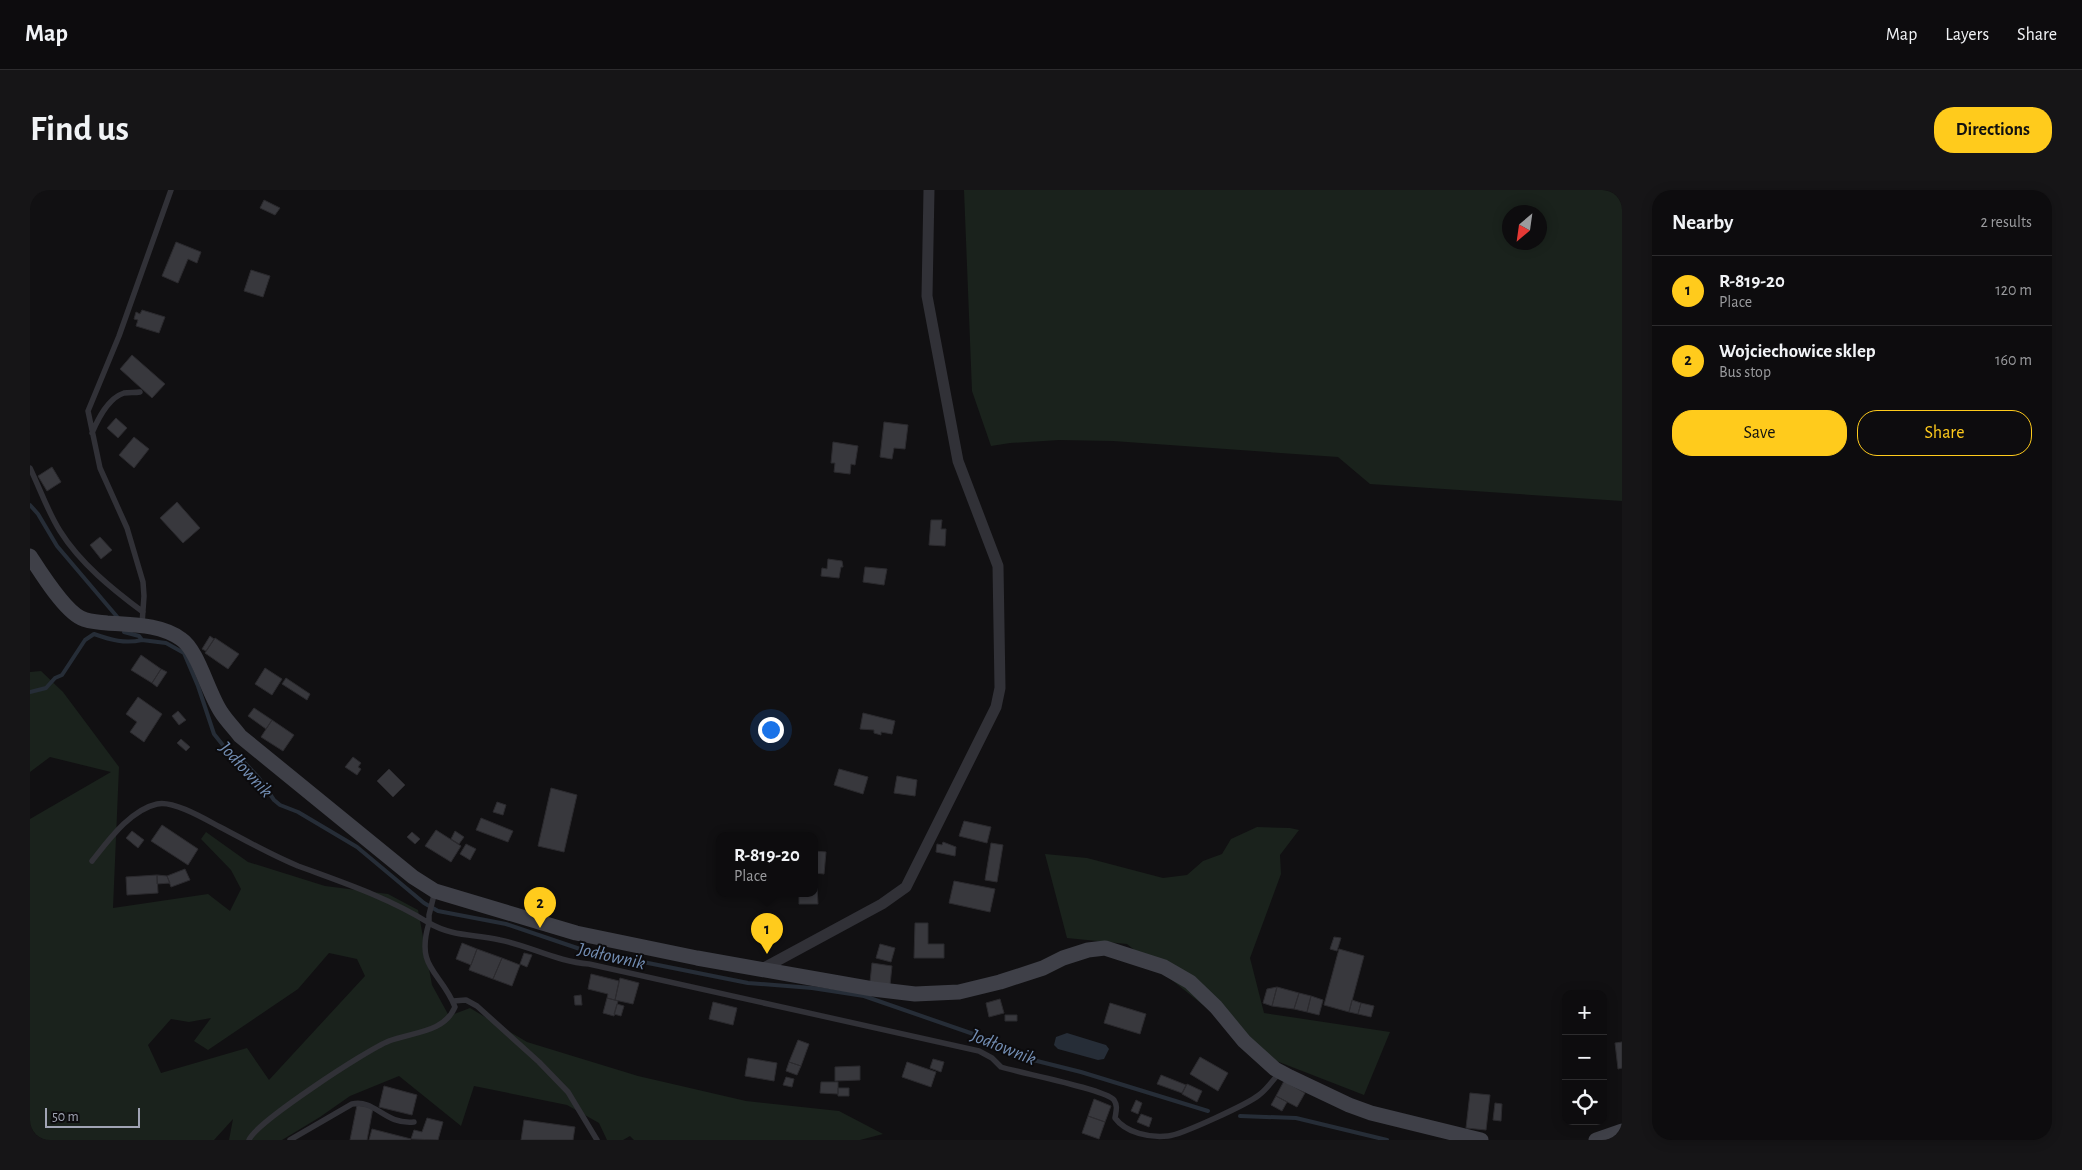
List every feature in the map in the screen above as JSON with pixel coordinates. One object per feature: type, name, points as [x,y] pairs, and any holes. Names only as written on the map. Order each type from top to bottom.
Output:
[{"type":"street","points":[[762,969],[882,904],[906,887],[996,708],[1000,688],[998,566],[958,461],[926,296],[929,190]]},
{"type":"street","points":[[30,556],[66,604],[81,618],[94,622],[142,619],[183,640],[192,648],[221,712],[240,736],[413,877],[435,891],[576,933],[628,945],[873,989],[915,994],[959,992],[1000,982],[1088,950],[1105,948],[1164,967],[1190,982],[1216,1007],[1244,1041],[1280,1072],[1349,1105],[1371,1113],[1481,1140]]},
{"type":"street","points":[[1596,1140],[1622,1131]]},
{"type":"lane","points":[[142,619],[144,596],[142,582],[127,528],[100,468],[88,411],[119,336],[171,190]]},
{"type":"lane","points":[[92,433],[99,418],[112,401],[124,393],[140,392]]},
{"type":"lane","points":[[30,468],[59,530],[72,548],[142,619]]},
{"type":"lane","points":[[92,861],[125,823],[157,803],[167,804],[186,809],[276,856],[352,885],[402,907],[439,929],[467,936],[498,939],[575,963],[589,964],[979,1051],[992,1058],[1001,1067],[1097,1092],[1113,1098],[1117,1106],[1115,1118],[1118,1123],[1127,1129],[1155,1136],[1170,1136],[1240,1107],[1259,1095],[1280,1072]]},
{"type":"lane","points":[[249,1140],[261,1124],[355,1060],[388,1041],[438,1027],[453,1012],[455,1007],[449,992],[428,964],[424,943],[429,923],[428,915],[435,891]]},
{"type":"lane","points":[[453,1001],[466,1000],[477,1006],[538,1062],[568,1092],[597,1140]]},
{"type":"lane","points":[[290,1140],[352,1104],[361,1102],[371,1105],[392,1120],[414,1122]]},
{"type":"shaded area","points":[[964,190],[1622,190],[1622,501],[1370,484],[1338,457],[1113,441],[1059,440],[991,446],[972,391]]},
{"type":"shaded area","points":[[41,671],[63,692],[119,767],[113,908],[208,894],[230,911],[241,889],[231,870],[201,839],[206,832],[248,862],[325,886],[388,894],[418,910],[432,985],[449,1016],[470,1008],[527,1042],[638,1076],[746,1101],[839,1111],[883,1134],[860,1140],[634,1140],[630,1136],[623,1140],[607,1140],[599,1123],[567,1105],[474,1086],[461,1126],[399,1076],[350,1096],[282,1140],[229,1140],[233,1119],[214,1140],[30,1140],[30,819],[111,772],[50,757],[30,772],[30,672]],"holes":[[[329,953],[357,959],[365,976],[269,1080],[247,1048],[161,1073],[148,1045],[171,1019],[189,1022],[211,1018],[194,1041],[208,1050],[298,989]]]},
{"type":"shaded area","points":[[1257,827],[1299,830],[1280,855],[1281,874],[1250,958],[1264,1013],[1390,1032],[1364,1095],[1269,1058],[1127,944],[1067,938],[1045,854],[1087,858],[1163,878],[1187,875],[1203,861],[1222,854],[1231,839]]},
{"type":"shaded area","points":[[1067,1033],[1106,1045],[1109,1049],[1104,1059],[1098,1060],[1058,1049],[1054,1045],[1056,1037]]},
{"type":"building","points":[[264,200],[280,208],[275,215],[260,208]]},
{"type":"building","points":[[176,242],[201,252],[197,263],[188,259],[178,283],[162,276]]},
{"type":"building","points":[[251,270],[270,276],[263,297],[244,291]]},
{"type":"building","points":[[142,310],[165,317],[159,333],[136,326],[138,320],[134,319],[136,312],[140,314]]},
{"type":"building","points":[[132,355],[165,384],[152,398],[120,369]]},
{"type":"building","points":[[116,418],[127,428],[118,438],[107,428]]},
{"type":"building","points":[[884,422],[908,425],[905,449],[894,448],[892,459],[880,457]]},
{"type":"building","points":[[134,437],[149,449],[134,468],[119,455]]},
{"type":"building","points":[[833,442],[858,446],[855,465],[851,464],[850,474],[834,472],[835,463],[831,463]]},
{"type":"building","points":[[52,467],[61,482],[47,491],[38,476]]},
{"type":"building","points":[[177,502],[200,528],[183,543],[160,518]]},
{"type":"building","points":[[931,520],[942,520],[941,529],[946,529],[945,546],[929,545]]},
{"type":"building","points":[[100,537],[112,550],[101,559],[90,545]]},
{"type":"building","points":[[828,559],[842,561],[843,567],[841,567],[839,578],[821,576],[822,568],[827,569]]},
{"type":"building","points":[[865,567],[887,569],[884,585],[863,582]]},
{"type":"building","points":[[210,636],[214,639],[206,651],[202,649]]},
{"type":"building","points":[[215,638],[239,654],[228,669],[205,653]]},
{"type":"building","points":[[141,655],[161,669],[152,683],[131,670]]},
{"type":"building","points":[[265,668],[282,679],[272,695],[255,684]]},
{"type":"building","points":[[161,669],[167,672],[157,687],[152,683]]},
{"type":"building","points":[[286,678],[310,694],[307,700],[282,684]]},
{"type":"building","points":[[138,697],[162,714],[144,742],[130,732],[137,722],[126,714]]},
{"type":"building","points":[[254,708],[272,720],[266,729],[248,716]]},
{"type":"building","points":[[178,711],[186,720],[179,725],[172,716]]},
{"type":"building","points":[[863,713],[895,721],[892,734],[881,732],[881,735],[874,733],[874,730],[860,729]]},
{"type":"building","points":[[272,720],[294,735],[283,751],[261,737]]},
{"type":"building","points":[[181,739],[190,747],[186,751],[177,743]]},
{"type":"building","points":[[353,757],[361,763],[358,767],[361,769],[357,775],[345,767]]},
{"type":"building","points":[[389,769],[405,785],[393,797],[377,781]]},
{"type":"building","points":[[839,769],[868,777],[863,794],[834,785]]},
{"type":"building","points":[[897,776],[917,780],[915,796],[894,793]]},
{"type":"building","points":[[551,788],[577,795],[564,852],[538,846]]},
{"type":"building","points":[[497,802],[506,805],[503,815],[493,812]]},
{"type":"building","points":[[481,818],[513,831],[508,842],[476,830]]},
{"type":"building","points":[[964,821],[991,827],[987,843],[959,836]]},
{"type":"building","points":[[162,825],[198,849],[188,865],[151,841]]},
{"type":"building","points":[[436,830],[461,846],[451,862],[425,846]]},
{"type":"building","points":[[132,831],[144,840],[138,848],[126,838]]},
{"type":"building","points":[[455,831],[464,837],[459,844],[451,839]]},
{"type":"building","points":[[412,832],[420,839],[415,844],[407,837]]},
{"type":"building","points":[[943,842],[956,847],[955,856],[936,852],[937,844],[942,845]]},
{"type":"building","points":[[991,843],[1003,845],[997,882],[985,880]]},
{"type":"building","points":[[466,844],[476,849],[470,860],[460,854]]},
{"type":"building","points":[[818,851],[826,852],[824,874],[818,873]]},
{"type":"building","points":[[185,869],[190,880],[171,887],[167,876]]},
{"type":"building","points":[[157,875],[167,876],[170,883],[157,884]]},
{"type":"building","points":[[157,875],[158,893],[127,895],[126,877]]},
{"type":"building","points":[[954,881],[995,889],[990,912],[949,903]]},
{"type":"building","points":[[799,897],[818,897],[818,904],[799,904]]},
{"type":"building","points":[[915,923],[928,923],[928,944],[944,944],[944,958],[914,958]]},
{"type":"building","points":[[1334,937],[1341,938],[1337,951],[1330,949]]},
{"type":"building","points":[[462,943],[477,949],[471,965],[456,959]]},
{"type":"building","points":[[880,944],[895,948],[891,962],[876,958]]},
{"type":"building","points":[[477,949],[502,958],[493,979],[469,970]]},
{"type":"building","points":[[1339,949],[1364,956],[1349,1012],[1324,1005]]},
{"type":"building","points":[[524,953],[532,955],[527,967],[520,964]]},
{"type":"building","points":[[502,958],[520,965],[512,986],[493,979]]},
{"type":"building","points":[[872,963],[892,966],[890,985],[870,982]]},
{"type":"building","points":[[591,974],[619,981],[615,1000],[607,998],[608,994],[588,989]]},
{"type":"building","points":[[620,978],[639,983],[633,1004],[615,1000]]},
{"type":"building","points":[[1277,987],[1299,993],[1294,1009],[1272,1006]]},
{"type":"building","points":[[1277,987],[1272,1006],[1263,1003],[1267,989]]},
{"type":"building","points":[[1299,993],[1311,996],[1307,1012],[1294,1009]]},
{"type":"building","points":[[581,995],[582,1005],[575,1005],[574,996]]},
{"type":"building","points":[[1311,996],[1323,1000],[1319,1015],[1307,1012]]},
{"type":"building","points":[[607,998],[618,1001],[614,1016],[603,1013]]},
{"type":"building","points":[[1000,999],[1004,1013],[989,1017],[986,1003]]},
{"type":"building","points":[[1352,1000],[1361,1003],[1358,1014],[1349,1012]]},
{"type":"building","points":[[713,1002],[737,1008],[733,1025],[709,1019]]},
{"type":"building","points":[[1110,1003],[1146,1014],[1140,1034],[1104,1023]]},
{"type":"building","points":[[1361,1003],[1374,1006],[1371,1017],[1358,1014]]},
{"type":"building","points":[[617,1004],[624,1006],[621,1016],[614,1014]]},
{"type":"building","points":[[1005,1015],[1017,1015],[1017,1021],[1005,1021]]},
{"type":"building","points":[[798,1040],[809,1044],[801,1066],[789,1062]]},
{"type":"building","points":[[1622,1042],[1622,1068],[1618,1069],[1615,1043]]},
{"type":"building","points":[[1200,1057],[1228,1073],[1218,1091],[1190,1074]]},
{"type":"building","points":[[748,1058],[777,1063],[774,1081],[745,1076]]},
{"type":"building","points":[[933,1059],[944,1062],[941,1072],[930,1068]]},
{"type":"building","points":[[789,1062],[801,1066],[797,1075],[786,1071]]},
{"type":"building","points":[[907,1062],[936,1072],[931,1087],[902,1077]]},
{"type":"building","points":[[860,1066],[860,1080],[835,1081],[835,1067]]},
{"type":"building","points":[[1161,1075],[1186,1085],[1182,1093],[1157,1084]]},
{"type":"building","points":[[786,1077],[794,1079],[792,1087],[783,1085]]},
{"type":"building","points":[[1284,1081],[1305,1093],[1297,1107],[1276,1096]]},
{"type":"building","points":[[821,1082],[838,1082],[838,1094],[820,1093]]},
{"type":"building","points":[[1187,1084],[1202,1091],[1197,1102],[1182,1094]]},
{"type":"building","points":[[384,1086],[417,1095],[412,1115],[379,1107]]},
{"type":"building","points":[[838,1088],[849,1088],[849,1096],[838,1096]]},
{"type":"building","points":[[1470,1093],[1490,1095],[1486,1130],[1466,1128]]},
{"type":"building","points":[[1276,1096],[1287,1102],[1282,1111],[1271,1105]]},
{"type":"building","points":[[1094,1099],[1111,1106],[1105,1122],[1088,1116]]},
{"type":"building","points":[[1136,1100],[1142,1103],[1138,1114],[1131,1111]]},
{"type":"building","points":[[1495,1103],[1502,1104],[1501,1121],[1493,1120]]},
{"type":"building","points":[[357,1105],[373,1108],[367,1140],[350,1140]]},
{"type":"building","points":[[1141,1114],[1152,1118],[1149,1127],[1137,1122]]},
{"type":"building","points":[[1088,1116],[1105,1122],[1099,1139],[1082,1133]]},
{"type":"building","points":[[427,1118],[443,1122],[438,1140],[411,1139],[414,1130],[422,1132]]},
{"type":"building","points":[[524,1120],[575,1127],[573,1140],[521,1140]]},
{"type":"building","points":[[372,1129],[411,1139],[369,1140]]},
{"type":"waterway","name":"Jodłownik","points":[[30,505],[38,514],[57,546],[119,619]]},
{"type":"waterway","name":"Jodłownik","points":[[124,632],[139,636],[142,640],[166,643],[184,653],[198,686],[214,734],[226,749],[244,762],[258,777],[274,800],[357,847],[424,903],[438,911],[506,924],[583,950],[748,983],[812,988],[864,996],[982,1037],[1017,1056],[1081,1072],[1208,1111]]},
{"type":"waterway","points":[[30,692],[46,688],[55,678],[62,675],[85,640],[94,634],[118,641],[142,640]]},
{"type":"waterway","name":"Jodłownik","points":[[1240,1116],[1296,1118],[1387,1140]]},
{"type":"place","name":"Wojciechowice sklep","points":[[540,928]]},
{"type":"place","name":"R-819-20","points":[[767,954]]}]
